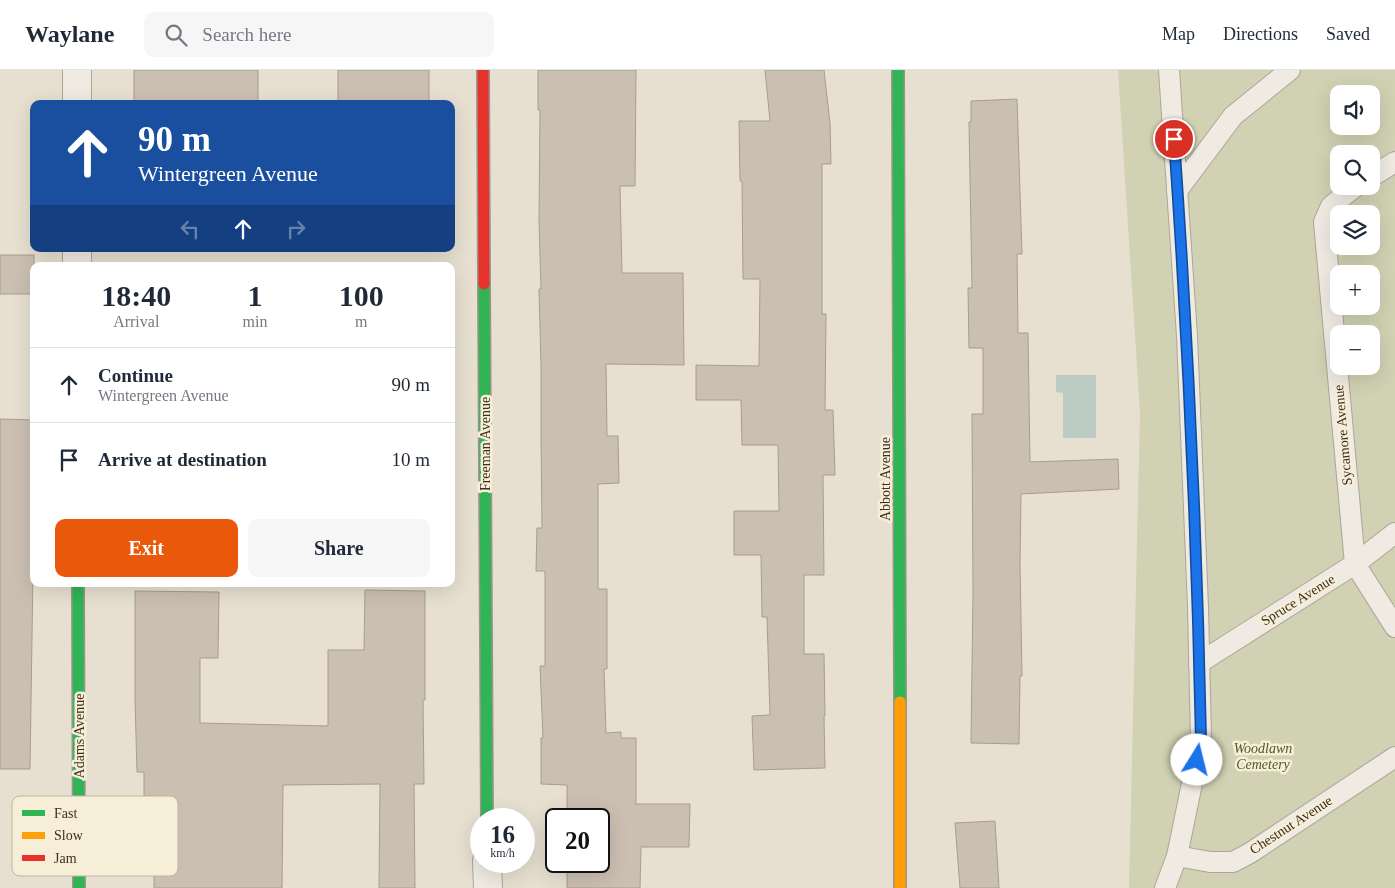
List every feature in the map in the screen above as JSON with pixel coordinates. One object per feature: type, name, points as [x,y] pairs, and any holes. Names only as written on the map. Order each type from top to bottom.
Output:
[{"type":"street","points":[[76,70],[77,100]]},
{"type":"street","name":"Freeman Avenue","points":[[483,70],[487,808]]},
{"type":"street","name":"Abbott Avenue","points":[[898,70],[900,888]]},
{"type":"street","name":"Adams Avenue","points":[[78,587],[79,796]]},
{"type":"street","points":[[488,873],[488,888]]},
{"type":"lane","points":[[1165,888],[1177,856],[1201,740],[1198,607],[1187,336],[1169,70]]},
{"type":"lane","points":[[1177,191],[1233,116],[1290,70]]},
{"type":"lane","points":[[1380,171],[1395,162]]},
{"type":"lane","name":"Sycamore Avenue","points":[[1345,195],[1331,206],[1324,222],[1355,564],[1395,626]]},
{"type":"lane","name":"Spruce Avenue","points":[[1199,662],[1355,564],[1395,532]]},
{"type":"lane","name":"Chestnut Avenue","points":[[1177,856],[1210,862],[1233,862],[1250,853],[1395,757]]},
{"type":"green space","name":"Woodlawn Cemetery","points":[[1118,70],[1395,70],[1395,888],[1129,888],[1140,413]]},
{"type":"shaded area","points":[[1056,375],[1096,375],[1096,438],[1063,438],[1063,393],[1056,392]]},
{"type":"building","points":[[134,70],[258,70],[258,100],[134,100]]},
{"type":"building","points":[[338,70],[429,70],[429,100],[338,100]]},
{"type":"building","points":[[538,70],[636,70],[635,186],[620,186],[622,273],[683,273],[684,365],[606,364],[607,436],[618,436],[619,483],[598,484],[598,589],[607,589],[607,669],[604,669],[606,733],[621,732],[621,738],[636,738],[636,804],[690,804],[689,847],[641,847],[640,888],[567,888],[567,873],[610,873],[610,808],[567,808],[567,785],[541,784],[541,738],[543,738],[540,666],[545,666],[545,571],[536,571],[537,528],[542,528],[539,289],[541,289],[539,222],[540,110],[538,110]]},
{"type":"building","points":[[765,70],[824,70],[830,123],[831,164],[822,164],[822,314],[826,314],[825,410],[833,410],[835,475],[823,475],[824,575],[804,575],[804,654],[824,654],[825,768],[754,770],[752,716],[770,715],[767,617],[762,617],[761,555],[734,555],[734,511],[779,511],[778,445],[742,445],[741,400],[696,400],[696,365],[759,366],[760,279],[743,279],[739,121],[770,121]]},
{"type":"building","points":[[1017,99],[1022,254],[1017,254],[1018,333],[1028,333],[1030,462],[1118,459],[1119,489],[1021,494],[1022,676],[1020,676],[1019,744],[971,743],[973,593],[972,414],[983,414],[983,348],[969,348],[968,288],[972,288],[969,122],[971,122],[971,101]]},
{"type":"building","points":[[0,255],[34,255],[34,262],[30,262],[30,294],[0,294]]},
{"type":"building","points":[[0,419],[30,420],[30,587],[33,587],[30,769],[0,769]]},
{"type":"building","points":[[365,590],[425,591],[424,784],[414,784],[415,888],[379,888],[380,784],[283,785],[282,888],[154,888],[154,876],[178,876],[178,796],[144,796],[144,772],[137,772],[135,591],[219,592],[218,658],[200,658],[200,723],[328,726],[328,650],[364,650]]},
{"type":"building","points":[[995,821],[999,888],[960,888],[955,823]]},
{"type":"traffic: fast","points":[[898,70],[900,702]]},
{"type":"traffic: fast","points":[[484,284],[487,808]]},
{"type":"traffic: fast","points":[[78,587],[79,796]]},
{"type":"traffic: fast","points":[[79,876],[79,888]]},
{"type":"traffic: slow","points":[[900,702],[900,888]]},
{"type":"traffic: jam","points":[[483,70],[484,284]]},
{"type":"route","points":[[1174,139],[1187,336],[1198,607],[1201,740],[1197,760]]}]
